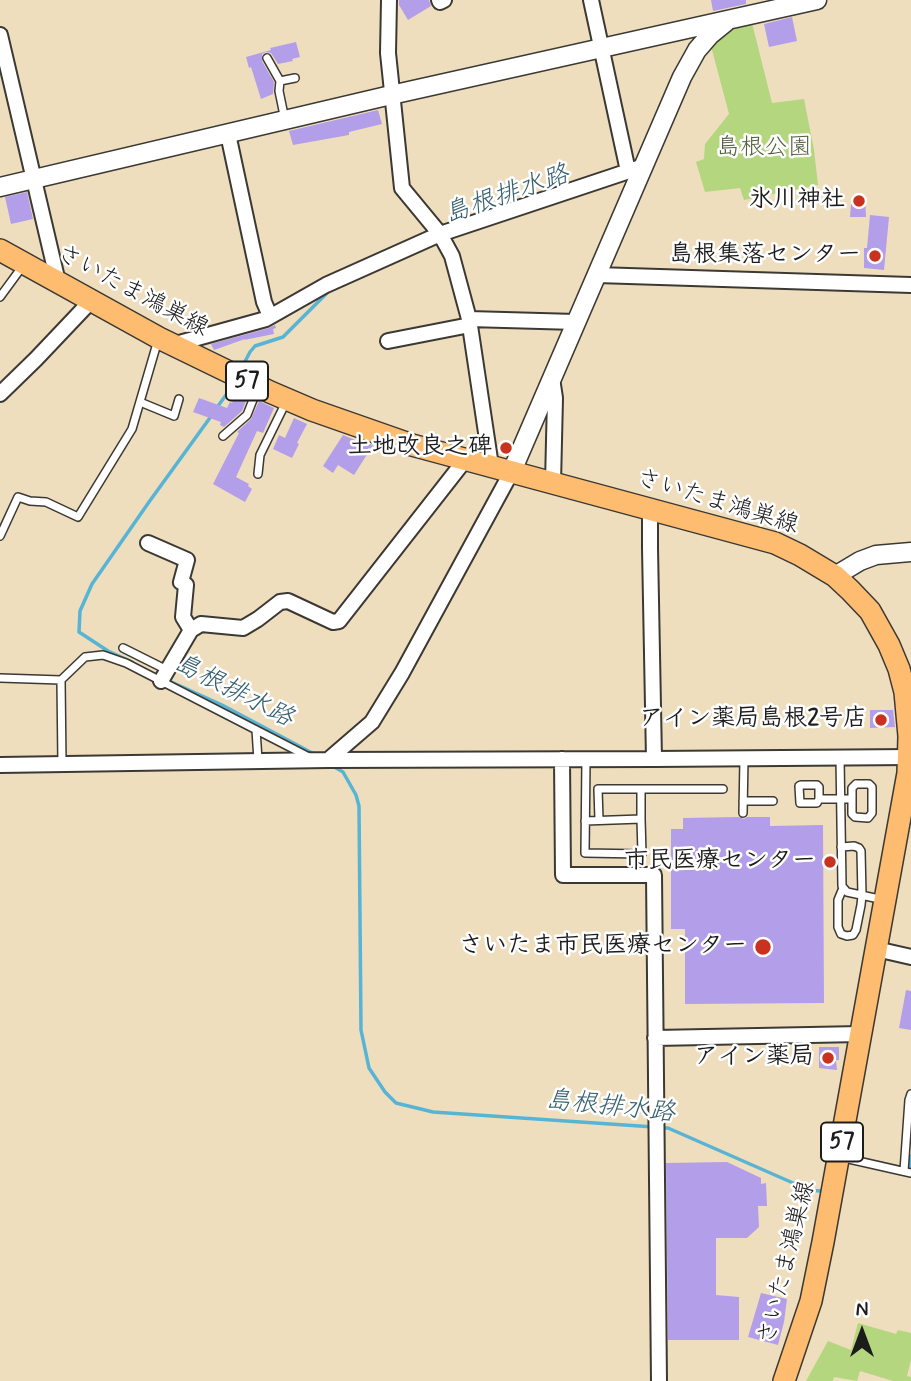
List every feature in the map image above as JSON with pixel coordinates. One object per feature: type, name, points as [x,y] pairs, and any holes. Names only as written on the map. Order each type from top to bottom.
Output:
[{"type":"main road","name":"さいたま鴻巣線","points":[[0,250],[165,342],[287,400],[365,429],[465,460],[775,543],[835,576],[870,611],[890,645],[899,669],[908,713],[910,757],[811,1301],[784,1381]]},
{"type":"street","points":[[389,0],[388,53],[402,188],[443,238],[452,256],[470,322],[501,468]]},
{"type":"street","points":[[591,0],[601,48],[636,169]]},
{"type":"street","points":[[0,187],[391,95],[811,1]]},
{"type":"street","points":[[322,760],[372,722],[402,673],[501,468],[552,378],[597,275],[636,169],[697,50],[728,20]]},
{"type":"street","points":[[0,35],[58,282]]},
{"type":"street","points":[[228,134],[264,302],[270,316]]},
{"type":"street","points":[[165,342],[270,316],[326,285],[443,238],[636,169]]},
{"type":"street","points":[[597,275],[911,285]]},
{"type":"street","points":[[0,394],[91,301]]},
{"type":"street","points":[[388,341],[470,322],[576,322]]},
{"type":"street","points":[[552,378],[555,398],[553,483]]},
{"type":"street","points":[[164,676],[191,630],[201,624],[243,628],[280,602],[288,601],[333,622],[339,621],[465,460]]},
{"type":"street","points":[[650,509],[654,759]]},
{"type":"street","points":[[148,543],[187,560],[181,582],[186,585],[183,617],[191,630]]},
{"type":"street","points":[[835,576],[876,555],[911,552]]},
{"type":"street","points":[[0,765],[322,760],[910,757]]},
{"type":"street","points":[[562,759],[563,875],[654,875],[659,1381]]},
{"type":"street","points":[[876,950],[911,957]]},
{"type":"street","points":[[654,1038],[861,1034]]},
{"type":"lane","points":[[267,58],[280,81],[279,91],[285,120]]},
{"type":"lane","points":[[280,81],[295,78]]},
{"type":"lane","points":[[0,297],[25,263]]},
{"type":"lane","points":[[0,537],[18,496],[30,501],[46,502],[78,517],[132,429],[165,342]]},
{"type":"lane","points":[[223,436],[247,415],[258,387]]},
{"type":"lane","points":[[140,402],[174,416],[179,399]]},
{"type":"lane","points":[[258,474],[260,455],[287,400]]},
{"type":"lane","points":[[123,649],[256,730],[322,760]]},
{"type":"lane","points":[[0,678],[61,680],[85,657],[103,655],[164,676]]},
{"type":"lane","points":[[61,680],[62,764]]},
{"type":"lane","points":[[256,730],[258,762]]},
{"type":"lane","points":[[743,813],[744,758]]},
{"type":"lane","points":[[840,758],[841,846],[843,888],[838,900],[838,927],[841,934],[851,936],[856,930],[862,895],[861,852],[854,846],[841,846]]},
{"type":"lane","points":[[586,759],[585,853],[642,854],[641,789]]},
{"type":"lane","points":[[854,785],[871,786],[870,817],[853,816],[852,799],[854,785]]},
{"type":"lane","points":[[599,820],[598,789],[723,789]]},
{"type":"lane","points":[[819,799],[852,799]]},
{"type":"lane","points":[[743,801],[773,801]]},
{"type":"lane","points":[[585,821],[641,819]]},
{"type":"lane","points":[[843,888],[847,892],[885,900]]},
{"type":"lane","points":[[839,1157],[907,1172],[911,1094]]},
{"type":"green space","name":"島根公園","points":[[752,23],[772,103],[804,99],[818,185],[744,200],[740,188],[705,192],[696,162],[704,159],[705,144],[729,114],[711,46],[721,35],[733,28]]},
{"type":"green space","points":[[858,1323],[896,1334],[898,1330],[911,1333],[911,1360],[907,1376],[911,1377],[911,1381],[893,1381],[860,1371],[857,1381],[834,1377],[833,1381],[806,1381],[828,1341],[851,1350]]},
{"type":"building","points":[[399,0],[429,0],[431,6],[408,20]]},
{"type":"building","points":[[711,0],[746,0],[746,4],[713,11]]},
{"type":"building","points":[[792,17],[797,41],[769,47],[764,24]]},
{"type":"building","points":[[296,42],[300,57],[292,59],[293,61],[278,64],[271,53],[262,54],[262,61],[274,82],[273,94],[261,99],[246,57]]},
{"type":"building","points":[[378,110],[382,124],[349,132],[349,135],[293,145],[289,131]]},
{"type":"building","points":[[27,192],[33,219],[11,224],[5,197]]},
{"type":"building","name":"氷川神社","points":[[853,198],[865,198],[866,217],[850,217]]},
{"type":"building","points":[[870,215],[889,217],[884,270],[864,268],[864,248],[867,248]]},
{"type":"building","points":[[275,325],[274,334],[245,339],[214,350],[211,344],[269,328]]},
{"type":"building","points":[[238,391],[248,396],[242,411],[224,427],[220,425],[221,422],[193,412],[199,398],[227,408]]},
{"type":"building","points":[[259,401],[274,408],[263,433],[257,431],[236,477],[249,484],[252,489],[245,502],[213,484],[239,433],[237,432],[251,419]]},
{"type":"building","points":[[294,418],[307,424],[292,458],[273,449],[279,435],[285,438]]},
{"type":"building","points":[[343,435],[373,445],[354,475],[338,465],[333,473],[323,466]]},
{"type":"building","points":[[870,710],[893,710],[895,727],[870,728]]},
{"type":"building","points":[[770,817],[770,826],[823,825],[824,1003],[685,1004],[685,929],[671,929],[671,829],[683,829],[683,818]]},
{"type":"building","points":[[906,990],[911,991],[911,1030],[899,1028]]},
{"type":"building","points":[[819,1047],[839,1047],[837,1070],[819,1068]]},
{"type":"building","points":[[727,1162],[761,1178],[761,1184],[766,1183],[767,1206],[758,1206],[759,1227],[747,1238],[716,1238],[716,1295],[739,1297],[739,1340],[668,1340],[666,1163]]},
{"type":"building","points":[[761,1293],[787,1299],[778,1345],[748,1337]]},
{"type":"waterway","name":"島根排水路","points":[[240,371],[255,346],[283,337],[328,292]]},
{"type":"waterway","name":"島根排水路","points":[[218,406],[234,384]]},
{"type":"waterway","name":"島根排水路","points":[[132,662],[108,651],[79,632],[80,611],[92,584],[212,415]]},
{"type":"waterway","name":"島根排水路","points":[[167,680],[222,705],[316,755]]},
{"type":"waterway","name":"島根排水路","points":[[331,765],[343,772],[359,806],[361,1030],[369,1068],[385,1092],[396,1103],[433,1112],[654,1127]]},
{"type":"waterway","name":"島根排水路","points":[[662,1128],[668,1128],[809,1190],[820,1191]]},
{"type":"waterway","points":[[909,1168],[911,1156]]},
{"type":"place","name":"氷川神社","points":[[859,201]]},
{"type":"place","name":"島根集落センター","points":[[875,256]]},
{"type":"place","name":"土地改良之碑","points":[[506,448]]},
{"type":"place","name":"アイン薬局島根2号店","points":[[881,720]]},
{"type":"place","name":"市民医療センター","points":[[830,862]]},
{"type":"place","name":"さいたま市民医療センター","points":[[763,947]]},
{"type":"place","name":"アイン薬局","points":[[828,1058]]}]
